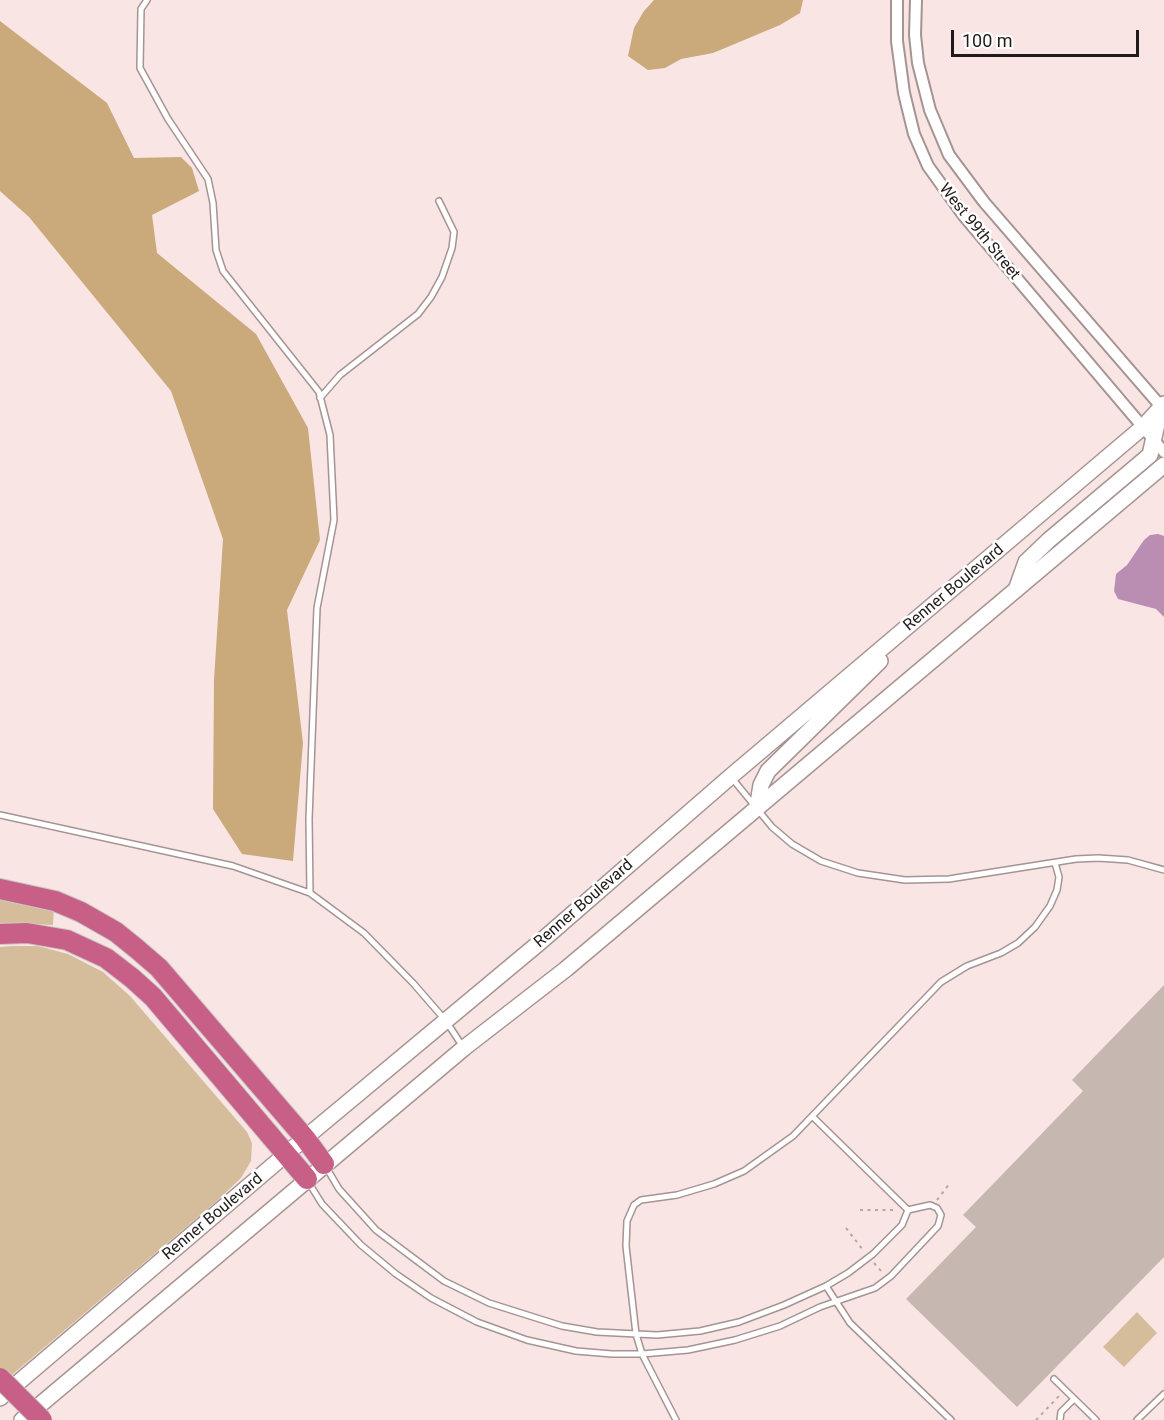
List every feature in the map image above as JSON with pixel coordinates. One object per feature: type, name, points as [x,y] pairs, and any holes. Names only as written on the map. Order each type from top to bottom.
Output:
[{"type":"highway","points":[[0,889],[55,901],[116,932],[137,949],[159,968],[305,1138],[324,1164]]},
{"type":"highway","points":[[0,934],[27,933],[67,940],[106,958],[132,978],[153,997],[307,1179]]},
{"type":"highway","points":[[0,1378],[42,1420]]},
{"type":"main road","name":"Renner Boulevard","points":[[0,1398],[446,1021],[1143,427],[1163,407]]},
{"type":"main road","points":[[1016,590],[1026,562],[1150,455],[1163,407]]},
{"type":"main road","name":"Renner Boulevard","points":[[22,1420],[324,1164],[464,1048],[566,969],[1164,465]]},
{"type":"main road","points":[[757,809],[761,784],[768,771],[867,675],[924,613]]},
{"type":"street","name":"West 99th Street","points":[[897,0],[897,41],[904,93],[914,135],[928,166],[964,216],[1164,452]]},
{"type":"street","name":"West 99th Street","points":[[916,0],[915,35],[921,78],[935,126],[949,154],[984,202],[1163,407]]},
{"type":"lane","points":[[147,0],[141,9],[140,68],[168,119],[208,179],[213,202],[216,250],[223,271],[319,392],[330,435],[334,520],[317,608],[309,819],[310,893]]},
{"type":"lane","points":[[320,398],[340,375],[418,314],[431,297],[452,248],[454,232],[439,201]]},
{"type":"lane","points":[[730,777],[772,827],[792,844],[821,861],[858,873],[905,880],[949,879],[1098,858],[1128,860],[1164,870]]},
{"type":"lane","points":[[0,815],[233,866],[310,893],[364,933],[413,983],[446,1021],[464,1048]]},
{"type":"lane","points":[[676,1420],[642,1354],[636,1334],[626,1246],[627,1221],[634,1205],[640,1200],[677,1195],[714,1184],[744,1171],[793,1136],[941,982],[967,966],[1011,948],[1035,927],[1050,906],[1057,890],[1059,877],[1055,863]]},
{"type":"lane","points":[[813,1117],[908,1210]]},
{"type":"lane","points":[[324,1164],[339,1190],[376,1230],[444,1281],[489,1303],[562,1326],[597,1332],[657,1335],[700,1331],[739,1322],[826,1286],[848,1273],[873,1254],[902,1225],[908,1210]]},
{"type":"lane","points":[[307,1179],[322,1204],[361,1245],[396,1274],[431,1298],[468,1317],[537,1342],[576,1351],[612,1354],[688,1350],[735,1340],[780,1326],[835,1302],[875,1288],[891,1276],[938,1226],[941,1215],[937,1208],[930,1205],[908,1210]]},
{"type":"lane","points":[[826,1286],[850,1323],[951,1420]]},
{"type":"lane","points":[[1054,1379],[1096,1420]]},
{"type":"lane","points":[[1137,1420],[1164,1394]]},
{"type":"lane","points":[[1060,1420],[1061,1412],[1074,1399]]},
{"type":"path","points":[[933,1206],[950,1183]]},
{"type":"path","points":[[860,1210],[908,1210]]},
{"type":"path","points":[[1036,1420],[1065,1390]]},
{"type":"shaded area","points":[[654,0],[803,0],[800,13],[780,25],[713,53],[681,59],[665,68],[648,70],[628,56],[634,28]]},
{"type":"shaded area","points":[[0,21],[107,103],[134,158],[181,157],[192,168],[199,191],[152,215],[157,253],[256,334],[308,428],[320,540],[287,610],[303,743],[293,861],[242,854],[213,809],[214,680],[223,539],[171,391],[29,217],[0,191]]},
{"type":"shaded area","points":[[1150,535],[1164,536],[1164,617],[1156,609],[1118,599],[1114,591],[1116,574],[1127,565],[1144,540]]},
{"type":"shaded area","points":[[0,894],[54,906],[53,925],[14,923],[0,925]]},
{"type":"shaded area","points":[[38,946],[68,954],[103,972],[130,996],[247,1132],[252,1143],[251,1161],[241,1178],[0,1385],[0,947]]},
{"type":"shaded area","points":[[1137,1312],[1157,1333],[1124,1367],[1103,1347]]},
{"type":"building","points":[[1164,985],[1164,1257],[1017,1407],[906,1299],[976,1227],[963,1215],[1083,1091],[1072,1080]]}]
